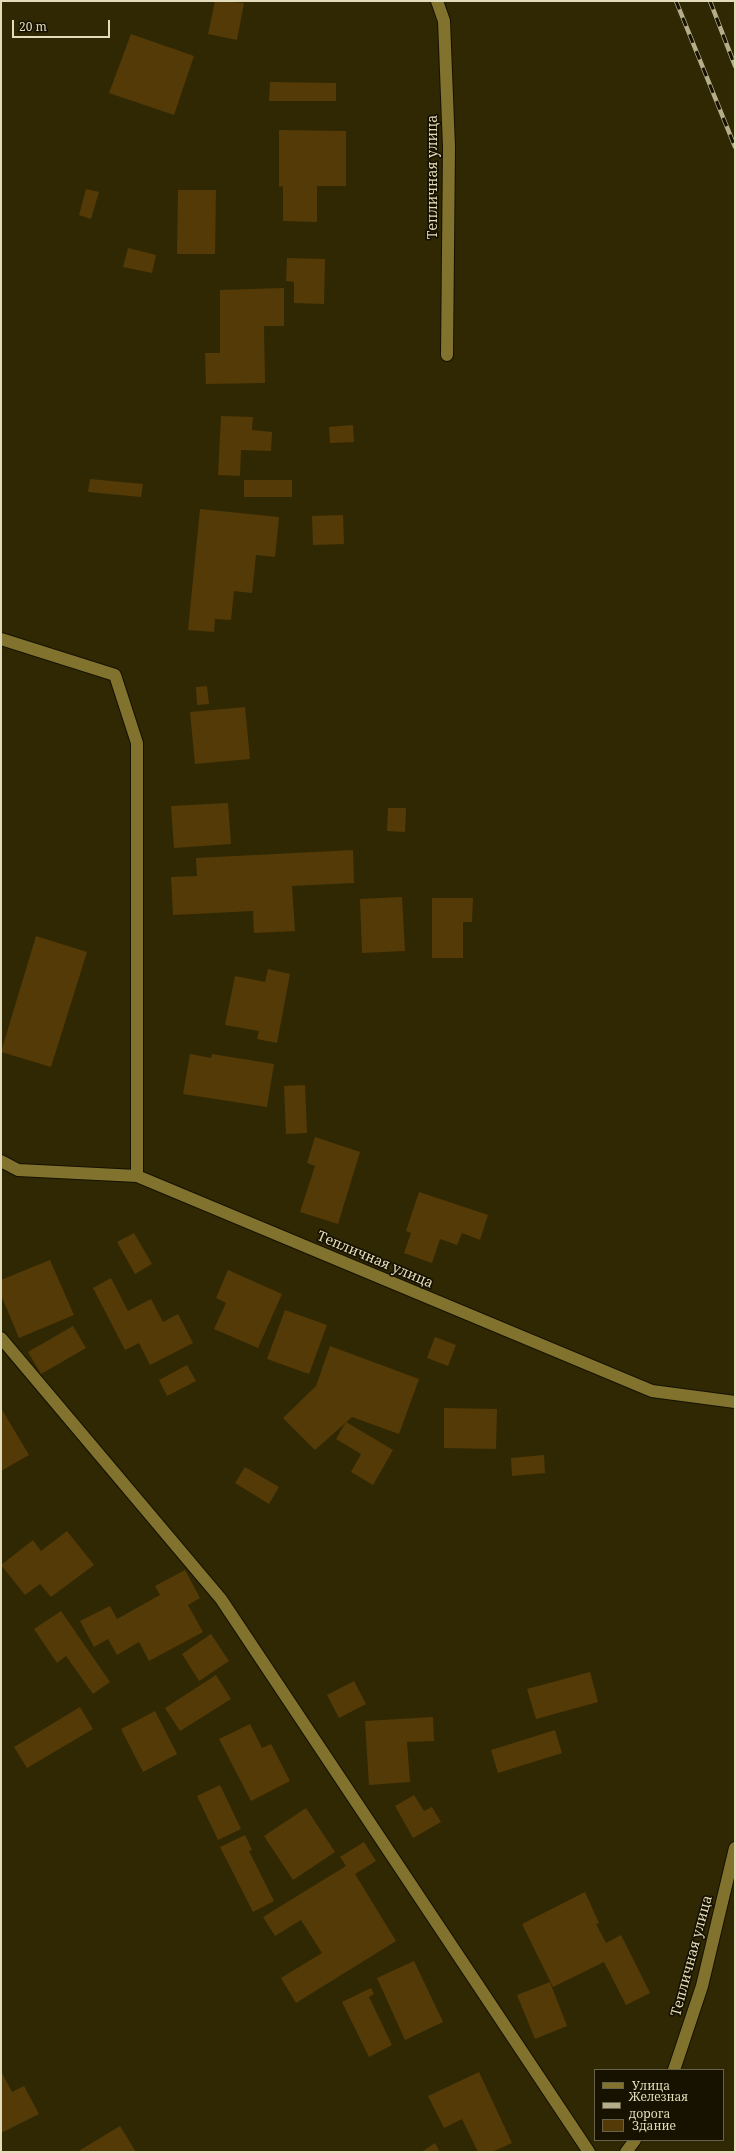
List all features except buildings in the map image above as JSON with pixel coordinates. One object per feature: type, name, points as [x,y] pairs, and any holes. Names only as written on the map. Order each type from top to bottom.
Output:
[{"type":"street","name":"Тепличная улица","points":[[437,1],[444,21],[449,147],[447,355]]},
{"type":"street","points":[[1,639],[115,675],[137,743],[136,1176]]},
{"type":"street","name":"Тепличная улица","points":[[1,1161],[18,1170],[136,1176],[652,1391],[735,1402]]},
{"type":"street","points":[[1,1338],[221,1598],[589,2152]]},
{"type":"street","name":"Тепличная улица","points":[[674,2069],[702,1986],[735,1848]]},
{"type":"street","points":[[626,2152],[634,2141]]},
{"type":"railway","points":[[676,1],[735,147]]},
{"type":"railway","points":[[710,1],[735,66]]}]
